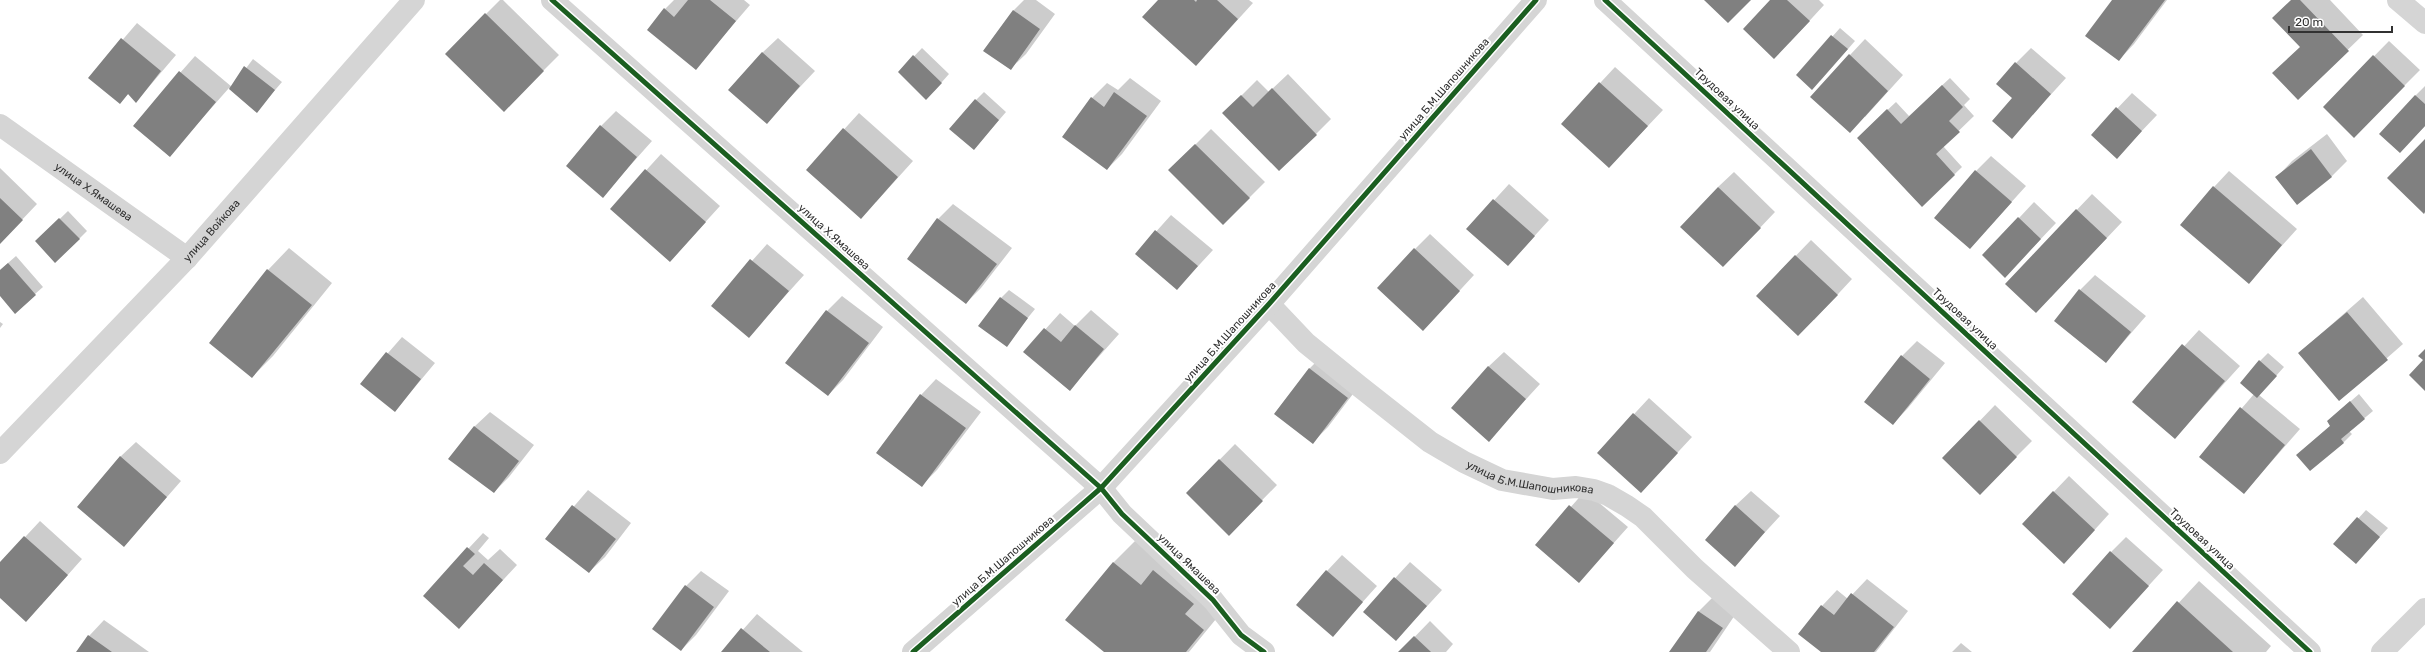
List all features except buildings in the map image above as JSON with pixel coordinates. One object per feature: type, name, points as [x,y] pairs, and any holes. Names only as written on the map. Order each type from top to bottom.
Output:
[{"type":"street","name":"улица Войкова","points":[[0,453],[187,258],[414,0]]},
{"type":"street","name":"улица Х.Ямашева","points":[[552,0],[1101,488]]},
{"type":"street","name":"улица Б.М.Шапошникова","points":[[913,652],[1101,488],[1269,304],[1536,0]]},
{"type":"street","name":"Трудовая улица","points":[[1605,0],[2310,652]]},
{"type":"street","points":[[2398,0],[2425,23]]},
{"type":"street","name":"улица Х.Ямашева","points":[[0,125],[187,258]]},
{"type":"street","name":"улица Б.М.Шапошникова","points":[[1269,304],[1306,343],[1359,386],[1430,442],[1464,462],[1502,480],[1546,488],[1576,487],[1594,490],[1608,495],[1628,506],[1789,652]]},
{"type":"street","name":"улица Ямашева","points":[[1101,488],[1122,514],[1213,600],[1241,635],[1264,652]]},
{"type":"street","points":[[2382,652],[2425,609]]},
{"type":"cycle path","points":[[552,0],[1101,488],[1122,514],[1213,600],[1241,635],[1264,652]]},
{"type":"cycle path","points":[[913,652],[1101,488],[1269,304],[1536,0]]},
{"type":"cycle path","points":[[1605,0],[2310,652]]}]
